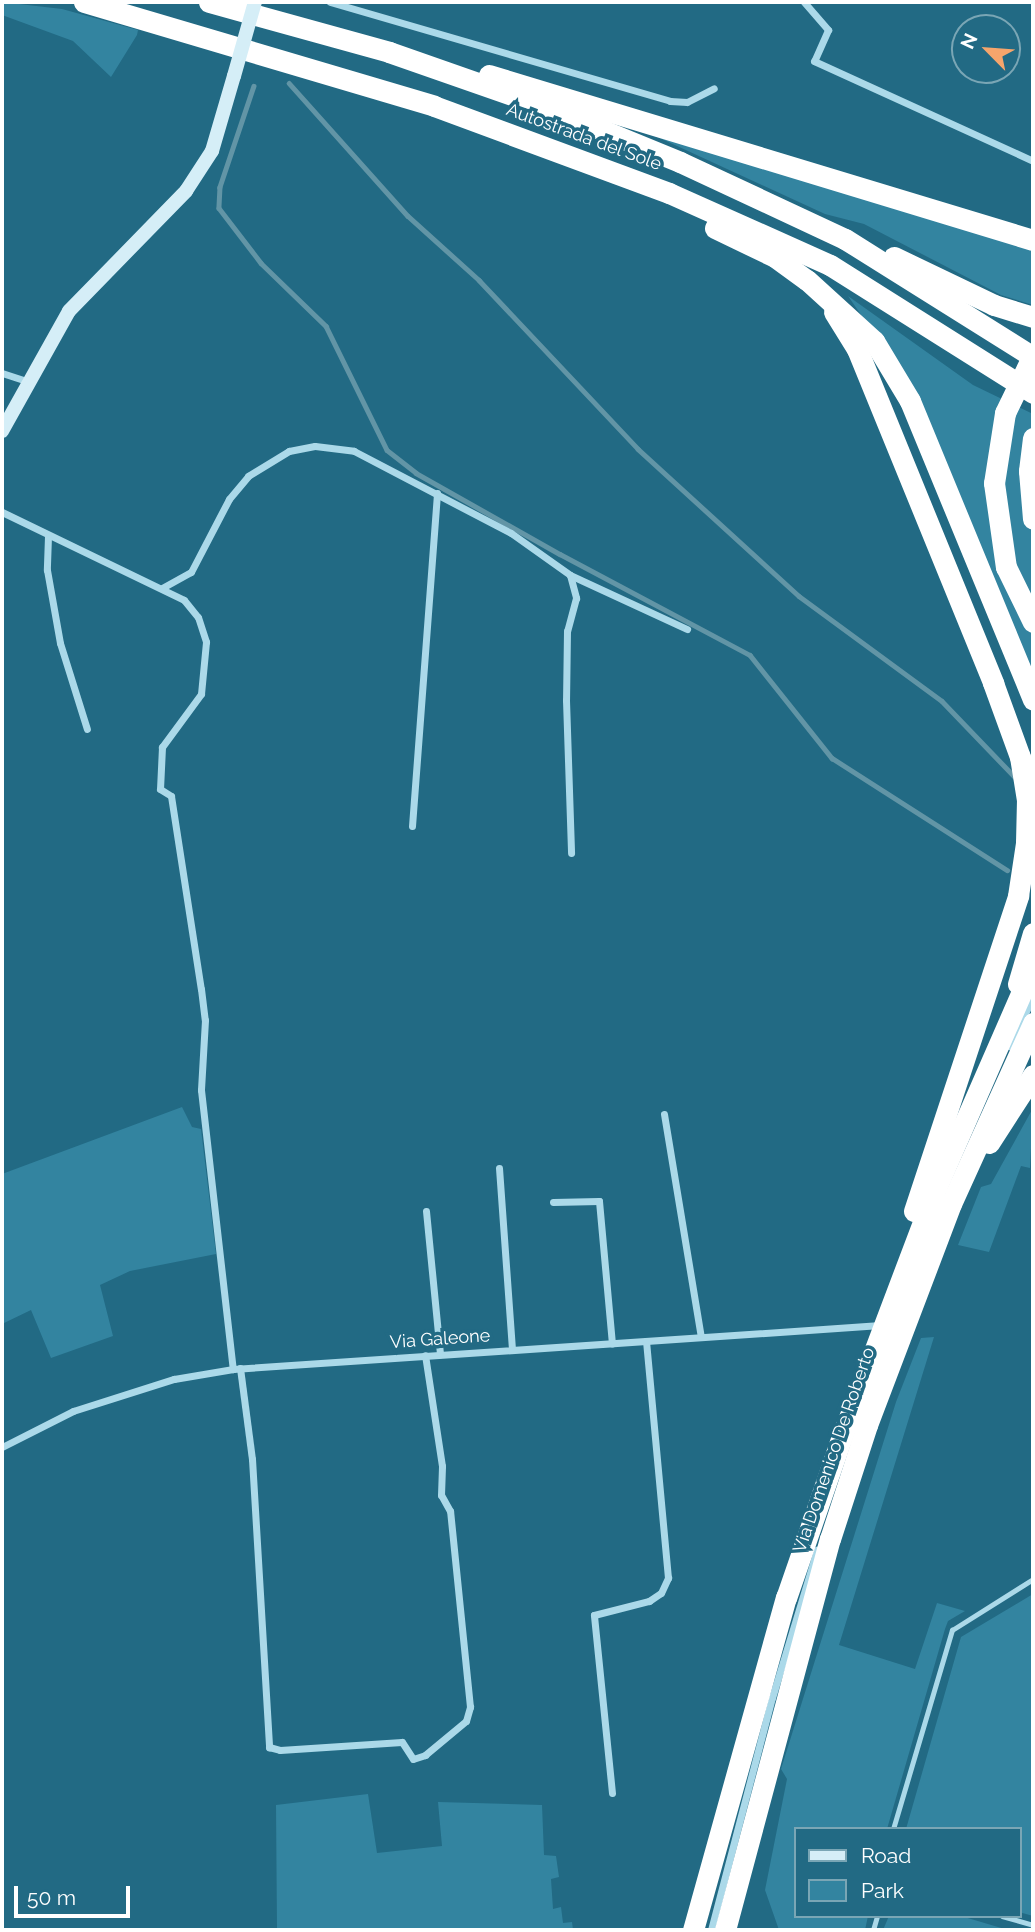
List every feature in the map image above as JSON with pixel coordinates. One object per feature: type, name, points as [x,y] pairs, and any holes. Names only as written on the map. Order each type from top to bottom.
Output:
[{"type":"highway","name":"Autostrada del Sole","points":[[84,2],[434,106],[669,193],[830,265],[1033,393]]},
{"type":"highway","name":"Autostrada del Sole","points":[[209,2],[388,52],[644,147],[845,239],[1033,356]]},
{"type":"highway","points":[[388,52],[521,82],[1032,240]]},
{"type":"highway","points":[[559,151],[775,257],[820,290],[874,341],[909,401],[1033,700]]},
{"type":"highway","points":[[845,239],[928,270],[994,305],[1033,317]]},
{"type":"highway","points":[[820,290],[857,349],[993,683],[1020,757],[1027,800],[1026,843],[1018,896],[943,1112],[870,1358]]},
{"type":"highway","points":[[1033,356],[1005,413],[994,483],[1006,567],[1033,622]]},
{"type":"highway","points":[[1033,438],[1029,471],[1033,519]]},
{"type":"highway","points":[[1004,1032],[1033,933]]},
{"type":"highway","points":[[693,1930],[786,1598],[870,1358],[933,1195],[1033,966]]},
{"type":"highway","points":[[725,1930],[830,1539],[867,1425],[951,1204],[1033,1023]]},
{"type":"highway","points":[[951,1204],[1033,1075]]},
{"type":"street","points":[[2,431],[26,381],[69,312],[186,191],[212,151],[255,2]]},
{"type":"street","points":[[330,2],[670,102],[687,102],[714,88]]},
{"type":"street","points":[[804,2],[828,30],[814,61],[1033,160]]},
{"type":"street","points":[[2,373],[26,381]]},
{"type":"street","points":[[162,588],[191,572],[229,499],[248,476],[289,451],[315,446],[354,451],[511,533],[570,575],[687,629]]},
{"type":"street","points":[[412,826],[437,493]]},
{"type":"street","points":[[2,512],[106,566],[162,588],[184,600],[198,617],[206,642],[201,694],[162,747],[160,789],[171,796],[205,1020],[201,1090],[236,1368],[252,1459],[267,1743],[280,1750],[402,1742],[413,1759],[425,1755],[466,1721],[470,1707],[450,1511],[441,1495],[442,1466],[425,1355]]},
{"type":"street","points":[[48,536],[47,570],[60,643],[87,729]]},
{"type":"street","points":[[570,575],[576,598],[568,631],[566,699],[571,853]]},
{"type":"street","name":"Via Domenico De Roberto","points":[[711,1930],[800,1602],[894,1324],[925,1240],[1033,997]]},
{"type":"street","points":[[664,1114],[701,1337]]},
{"type":"street","points":[[499,1168],[512,1350]]},
{"type":"street","points":[[553,1202],[599,1201],[612,1343]]},
{"type":"street","points":[[426,1211],[440,1354]]},
{"type":"street","name":"Via Galeone","points":[[2,1447],[73,1411],[173,1379],[236,1368],[894,1324]]},
{"type":"street","points":[[612,1793],[594,1615],[649,1601],[661,1593],[668,1578],[646,1341]]},
{"type":"lane","points":[[894,1827],[952,1630],[1033,1579]]},
{"type":"lane","points":[[1009,1918],[1033,1925]]},
{"type":"green space","points":[[2,2],[62,9],[138,30],[137,35],[111,77],[73,41],[2,15]]},
{"type":"green space","points":[[651,134],[1033,247],[1033,305],[1001,295],[864,224],[825,214]]},
{"type":"green space","points":[[848,296],[973,385],[1033,414],[1033,682],[902,374]]},
{"type":"green space","points":[[182,1107],[192,1127],[201,1129],[216,1254],[130,1271],[100,1285],[113,1336],[51,1358],[31,1310],[2,1324],[2,1174]]},
{"type":"green space","points":[[1033,1108],[1030,1168],[1021,1166],[989,1252],[958,1245],[981,1187],[991,1184]]},
{"type":"green space","points":[[934,1337],[839,1645],[915,1669],[937,1603],[965,1611],[948,1621],[945,1629],[888,1827],[794,1827],[794,1918],[868,1918],[865,1930],[779,1930],[765,1890],[787,1779],[781,1769],[896,1402],[921,1338]]},
{"type":"green space","points":[[1033,1594],[1033,1916],[1021,1913],[1021,1827],[907,1827],[961,1637]]},
{"type":"green space","points":[[368,1794],[377,1853],[442,1846],[438,1802],[542,1805],[544,1855],[556,1856],[559,1877],[551,1879],[553,1909],[561,1907],[563,1923],[572,1922],[573,1930],[277,1930],[276,1805]]},
{"type":"green space","points":[[888,1918],[968,1918],[1008,1930],[883,1930]]},
{"type":"waterway","points":[[289,83],[408,216],[479,280],[638,449],[799,596],[942,701],[1015,777]]},
{"type":"waterway","points":[[254,86],[220,187],[219,208],[261,263],[326,326],[387,450],[416,473],[560,554],[750,655],[832,758],[1007,870]]}]
